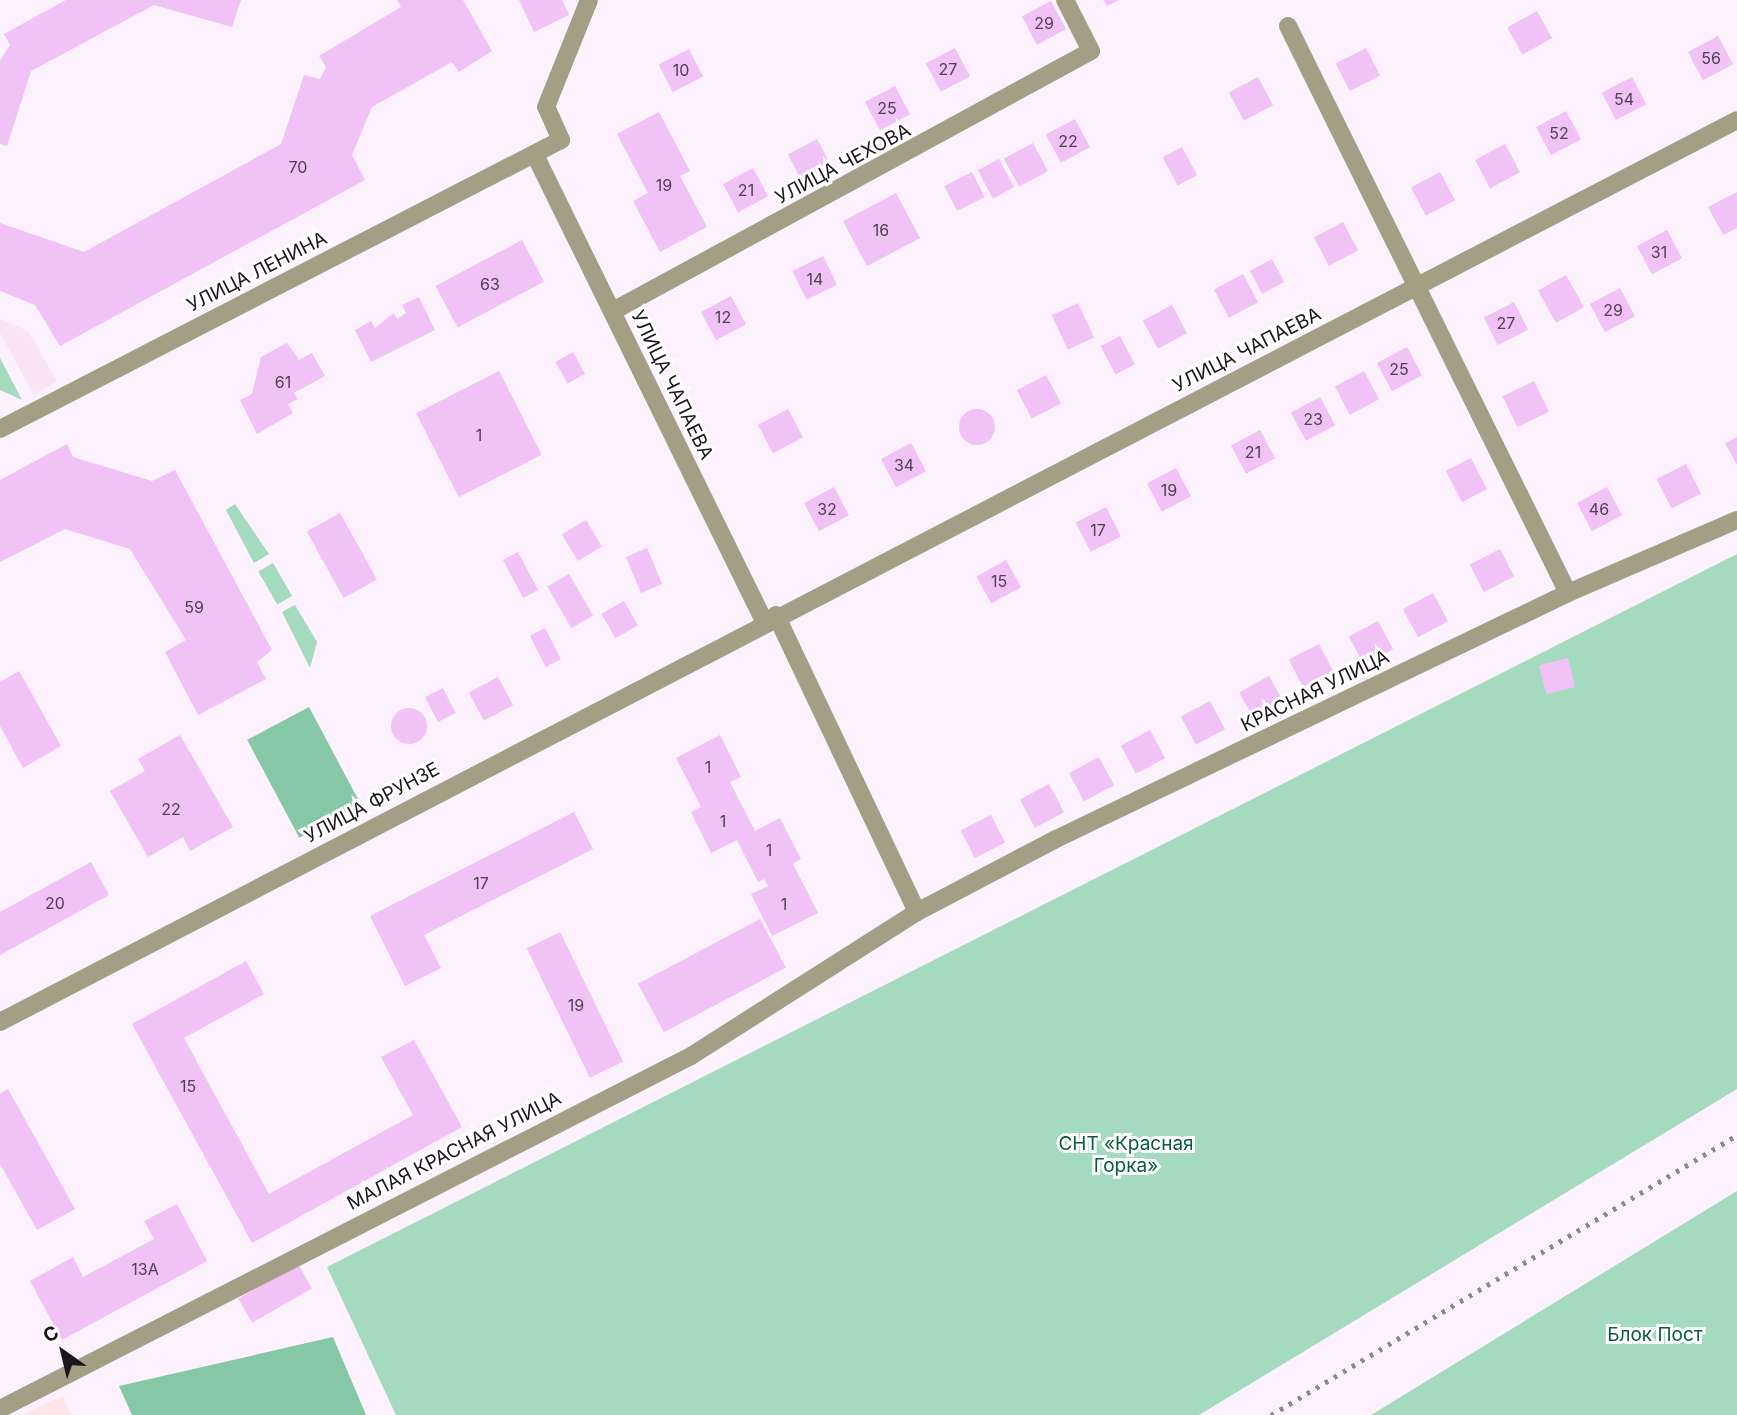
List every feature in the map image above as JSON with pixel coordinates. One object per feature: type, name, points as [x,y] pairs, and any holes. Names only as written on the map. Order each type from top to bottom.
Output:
[{"type":"street","name":"УЛИЦА ЛЕНИНА","points":[[0,429],[561,140],[546,107],[589,0]]},
{"type":"street","name":"УЛИЦА ЧЕХОВА","points":[[613,311],[1091,51],[1065,0]]},
{"type":"street","points":[[1288,26],[1568,593]]},
{"type":"street","name":"УЛИЦА ЧАПАЕВА","points":[[770,618],[1737,120]]},
{"type":"street","name":"УЛИЦА ЧАПАЕВА","points":[[535,155],[916,912]]},
{"type":"street","points":[[0,415],[22,419]]},
{"type":"street","name":"КРАСНАЯ УЛИЦА","points":[[916,912],[1568,593],[1737,520]]},
{"type":"street","name":"УЛИЦА ФРУНЗЕ","points":[[0,1022],[770,618]]},
{"type":"street","name":"МАЛАЯ КРАСНАЯ УЛИЦА","points":[[0,1409],[691,1056],[916,912]]},
{"type":"shaded area","points":[[0,319],[28,331],[57,381],[34,395],[0,333]]},
{"type":"shaded area","points":[[63,1396],[71,1415],[22,1415]]},
{"type":"green space","points":[[0,358],[22,400],[0,390]]},
{"type":"green space","points":[[235,504],[269,554],[254,563],[226,510]]},
{"type":"green space","name":"СНТ «Красная Горка»","points":[[1737,554],[1737,1089],[1199,1415],[396,1415],[327,1267]]},
{"type":"green space","points":[[273,563],[292,596],[277,604],[258,572]]},
{"type":"green space","points":[[295,605],[317,642],[310,668],[282,612]]},
{"type":"green space","points":[[309,707],[361,805],[299,838],[247,740]]},
{"type":"green space","name":"Блок Пост","points":[[1737,1191],[1737,1415],[1371,1415]]},
{"type":"green space","points":[[333,1337],[366,1415],[132,1415],[119,1386]]},
{"type":"building","points":[[66,0],[241,0],[232,27],[154,5],[31,71],[7,146],[0,144],[0,61],[10,45],[4,34]]},
{"type":"building","points":[[397,0],[463,0],[492,51],[459,72],[452,62],[372,107],[352,155],[365,180],[60,346],[35,305],[0,291],[0,223],[84,252],[281,144],[304,75],[320,79],[326,67],[319,56],[401,7]]},
{"type":"building","points":[[519,0],[562,0],[569,15],[534,32]]},
{"type":"building","points":[[1103,0],[1119,0],[1107,6]]},
{"type":"building","points":[[1051,1],[1066,29],[1037,45],[1022,16]]},
{"type":"building","points":[[1537,11],[1552,38],[1522,55],[1507,27]]},
{"type":"building","points":[[1718,36],[1733,64],[1703,80],[1688,52]]},
{"type":"building","points":[[955,48],[970,76],[941,92],[926,63]]},
{"type":"building","points":[[1366,48],[1380,76],[1350,91],[1336,63]]},
{"type":"building","points":[[689,49],[703,77],[673,92],[659,64]]},
{"type":"building","points":[[1258,77],[1273,105],[1244,121],[1229,92]]},
{"type":"building","points":[[1632,77],[1646,105],[1616,120],[1602,92]]},
{"type":"building","points":[[895,86],[910,114],[880,130],[865,102]]},
{"type":"building","points":[[1566,111],[1581,139],[1551,155],[1536,127]]},
{"type":"building","points":[[659,112],[690,171],[680,176],[707,227],[660,252],[633,201],[648,193],[617,134]]},
{"type":"building","points":[[1075,119],[1090,147],[1061,163],[1046,134]]},
{"type":"building","points":[[817,139],[832,167],[803,183],[788,154]]},
{"type":"building","points":[[1033,143],[1048,171],[1019,187],[1004,158]]},
{"type":"building","points":[[1505,144],[1520,172],[1490,188],[1475,160]]},
{"type":"building","points":[[1182,147],[1197,175],[1178,186],[1163,157]]},
{"type":"building","points":[[999,159],[1014,187],[993,199],[978,170]]},
{"type":"building","points":[[753,168],[768,196],[738,212],[723,184]]},
{"type":"building","points":[[972,172],[985,197],[957,211],[944,186]]},
{"type":"building","points":[[1440,172],[1455,200],[1426,216],[1411,187]]},
{"type":"building","points":[[1737,192],[1737,228],[1723,235],[1708,207]]},
{"type":"building","points":[[896,193],[920,238],[867,266],[843,221]]},
{"type":"building","points":[[1343,222],[1358,250],[1329,266],[1314,237]]},
{"type":"building","points":[[1667,230],[1682,258],[1652,274],[1637,246]]},
{"type":"building","points":[[522,240],[544,281],[458,328],[435,286]]},
{"type":"building","points":[[823,256],[837,285],[806,300],[792,271]]},
{"type":"building","points":[[1272,259],[1284,282],[1262,294],[1250,271]]},
{"type":"building","points":[[1243,274],[1258,302],[1229,318],[1214,289]]},
{"type":"building","points":[[1566,275],[1584,307],[1556,323],[1538,291]]},
{"type":"building","points":[[1620,288],[1635,316],[1605,332],[1590,304]]},
{"type":"building","points":[[731,296],[746,324],[716,340],[701,312]]},
{"type":"building","points":[[419,297],[435,330],[371,362],[355,330],[371,321],[375,328],[394,313],[397,319],[406,313],[402,305]]},
{"type":"building","points":[[1514,302],[1528,330],[1498,345],[1484,317]]},
{"type":"building","points":[[1078,303],[1094,337],[1068,350],[1052,315]]},
{"type":"building","points":[[1172,305],[1187,333],[1158,349],[1143,320]]},
{"type":"building","points":[[1120,336],[1135,364],[1116,375],[1101,346]]},
{"type":"building","points":[[287,343],[299,360],[312,353],[325,376],[294,393],[298,399],[288,404],[293,413],[257,434],[240,400],[252,394],[261,357]]},
{"type":"building","points":[[1407,347],[1422,375],[1392,391],[1377,363]]},
{"type":"building","points":[[573,352],[585,374],[568,384],[556,362]]},
{"type":"building","points":[[499,371],[542,455],[459,497],[416,413]]},
{"type":"building","points":[[1364,371],[1379,399],[1350,415],[1335,386]]},
{"type":"building","points":[[1046,375],[1061,403],[1032,419],[1017,390]]},
{"type":"building","points":[[1534,381],[1549,412],[1517,427],[1503,396]]},
{"type":"building","points":[[1320,397],[1335,425],[1306,441],[1291,412]]},
{"type":"building","points":[[788,409],[803,437],[773,453],[758,425]]},
{"type":"building","points":[[977,409],[990,414],[995,427],[990,440],[977,445],[964,440],[959,427],[964,414]]},
{"type":"building","points":[[1260,430],[1275,458],[1246,474],[1231,445]]},
{"type":"building","points":[[1737,437],[1737,465],[1725,443]]},
{"type":"building","points":[[911,443],[926,471],[896,487],[881,459]]},
{"type":"building","points":[[67,444],[73,457],[152,481],[175,470],[272,650],[257,662],[266,679],[198,715],[165,652],[186,640],[130,549],[65,529],[0,562],[0,480]]},
{"type":"building","points":[[1471,458],[1487,489],[1462,502],[1446,471]]},
{"type":"building","points":[[1686,464],[1701,493],[1672,508],[1657,479]]},
{"type":"building","points":[[1176,468],[1191,496],[1162,512],[1147,483]]},
{"type":"building","points":[[834,487],[849,515],[819,531],[804,503]]},
{"type":"building","points":[[1607,487],[1622,515],[1592,531],[1577,503]]},
{"type":"building","points":[[1106,507],[1121,536],[1091,552],[1076,522]]},
{"type":"building","points":[[340,513],[377,579],[344,598],[307,531]]},
{"type":"building","points":[[586,520],[602,547],[578,561],[562,534]]},
{"type":"building","points":[[647,548],[662,584],[641,593],[626,557]]},
{"type":"building","points":[[1500,549],[1514,577],[1484,592],[1470,564]]},
{"type":"building","points":[[518,552],[538,590],[523,598],[503,560]]},
{"type":"building","points":[[1006,560],[1021,587],[991,604],[976,576]]},
{"type":"building","points":[[569,574],[593,616],[571,628],[547,586]]},
{"type":"building","points":[[1433,593],[1448,621],[1418,637],[1403,609]]},
{"type":"building","points":[[624,601],[638,625],[615,638],[601,614]]},
{"type":"building","points":[[1378,621],[1393,649],[1364,665],[1349,636]]},
{"type":"building","points":[[545,628],[561,659],[546,667],[530,636]]},
{"type":"building","points":[[1319,644],[1333,672],[1303,687],[1289,659]]},
{"type":"building","points":[[1568,658],[1575,687],[1546,694],[1539,665]]},
{"type":"building","points":[[19,671],[61,746],[23,768],[0,726],[0,682]]},
{"type":"building","points":[[1269,676],[1284,703],[1254,720],[1239,692]]},
{"type":"building","points":[[498,677],[513,705],[484,721],[469,692]]},
{"type":"building","points":[[443,688],[456,713],[438,722],[425,697]]},
{"type":"building","points":[[1210,701],[1225,729],[1196,745],[1181,716]]},
{"type":"building","points":[[409,708],[422,713],[427,726],[422,739],[409,744],[396,739],[391,726],[396,713]]},
{"type":"building","points":[[1150,730],[1165,758],[1136,774],[1121,745]]},
{"type":"building","points":[[180,735],[233,827],[190,851],[183,837],[148,857],[110,791],[145,771],[138,759]]},
{"type":"building","points":[[720,735],[741,777],[730,782],[755,831],[780,818],[801,859],[793,864],[818,913],[772,936],[751,894],[768,886],[764,879],[758,882],[737,840],[711,853],[691,812],[701,807],[676,758]]},
{"type":"building","points":[[1099,757],[1114,785],[1084,801],[1069,773]]},
{"type":"building","points":[[1049,784],[1064,812],[1035,828],[1020,799]]},
{"type":"building","points":[[574,812],[593,849],[424,935],[441,968],[405,986],[370,916]]},
{"type":"building","points":[[991,815],[1005,843],[975,858],[961,830]]},
{"type":"building","points":[[91,862],[109,895],[0,955],[0,912]]},
{"type":"building","points":[[760,919],[786,968],[664,1032],[638,984]]},
{"type":"building","points":[[560,932],[623,1061],[590,1078],[527,948]]},
{"type":"building","points":[[246,961],[264,994],[184,1038],[269,1194],[413,1115],[381,1057],[414,1040],[462,1127],[252,1243],[132,1024]]},
{"type":"building","points":[[8,1089],[75,1209],[37,1230],[0,1164],[0,1094]]},
{"type":"building","points":[[177,1204],[207,1261],[62,1340],[30,1281],[73,1257],[83,1277],[154,1239],[144,1221]]},
{"type":"building","points":[[298,1264],[312,1288],[252,1323],[238,1298]]},
{"type":"railway","points":[[1271,1415],[1737,1135]]}]
